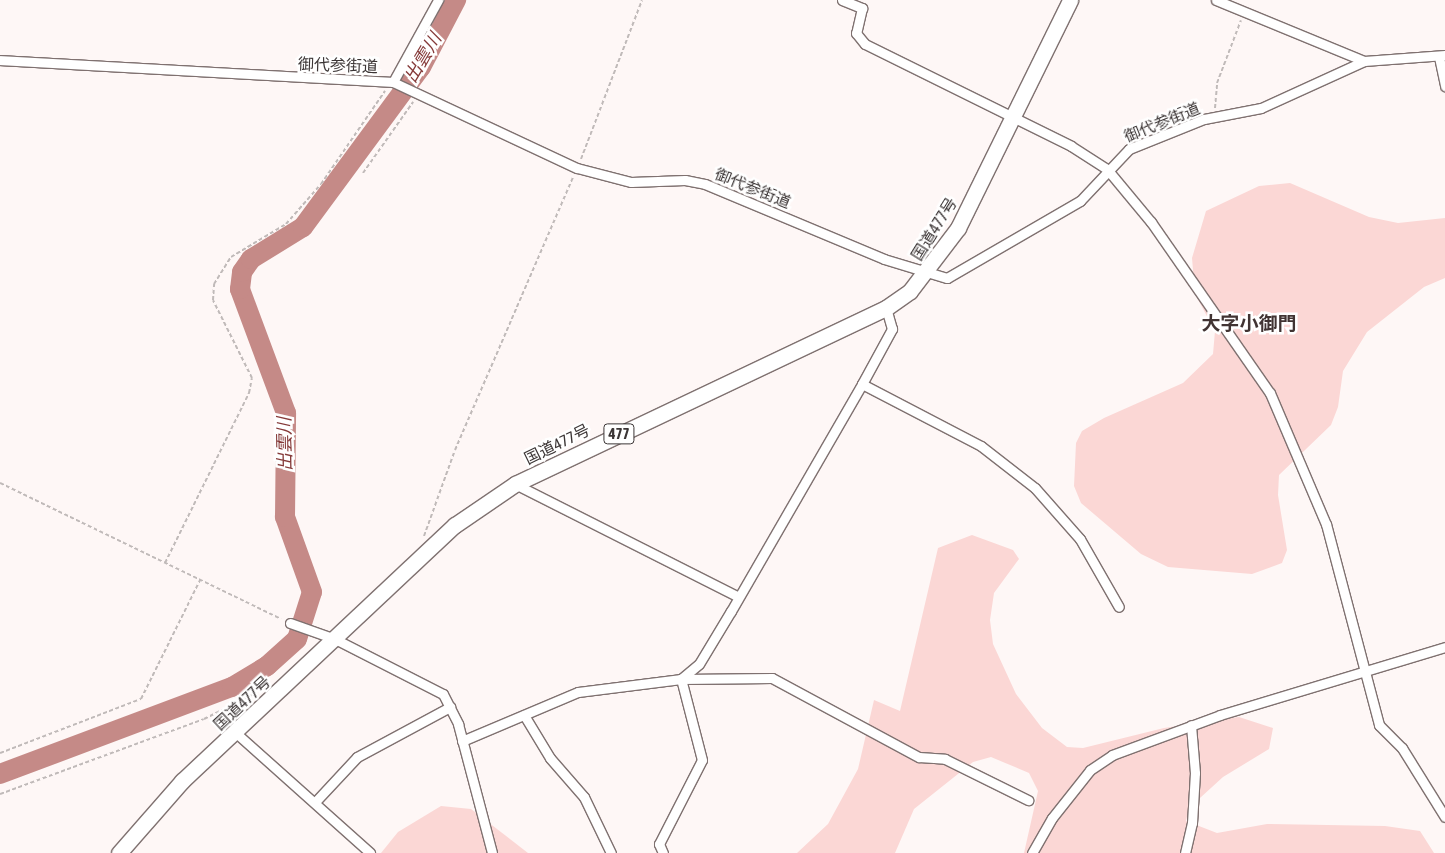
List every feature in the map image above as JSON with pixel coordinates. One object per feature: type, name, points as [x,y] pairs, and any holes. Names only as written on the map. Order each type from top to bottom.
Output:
[{"type":"highway","name":"国道477号","points":[[119,853],[176,788],[335,639],[427,549],[515,484],[886,308],[927,274],[958,228],[1070,0]]},
{"type":"street","points":[[396,83],[438,0]]},
{"type":"street","points":[[842,0],[862,8],[856,34],[865,44],[1014,117],[1107,169],[1151,222],[1270,393],[1326,524],[1362,672],[1379,725],[1402,748],[1445,816]]},
{"type":"street","points":[[1216,0],[1364,62]]},
{"type":"street","name":"御代参街道","points":[[0,60],[396,83],[578,168],[631,182],[685,180],[705,184],[927,274],[946,278],[1026,234],[1080,201],[1107,169],[1129,149],[1214,118],[1261,108],[1364,62],[1396,56],[1443,57]]},
{"type":"street","points":[[1443,57],[1445,86]]},
{"type":"street","points":[[681,679],[699,664],[862,384],[892,329],[886,308]]},
{"type":"street","points":[[862,384],[982,446],[1035,488],[1080,539],[1119,607]]},
{"type":"street","points":[[515,484],[737,596]]},
{"type":"street","points":[[290,623],[316,635],[335,639],[443,694],[450,707],[462,741],[492,853]]},
{"type":"street","points":[[1032,853],[1052,818],[1090,770],[1127,749],[1191,725],[1445,647]]},
{"type":"street","points":[[462,741],[578,692],[681,679],[740,676],[786,682],[920,756],[945,759],[1028,800]]},
{"type":"street","points":[[663,853],[659,844],[702,760],[681,679]]},
{"type":"street","points":[[316,802],[357,758],[450,707]]},
{"type":"street","points":[[524,715],[550,758],[584,796],[611,853]]},
{"type":"street","points":[[1185,853],[1192,823],[1195,773],[1191,725]]},
{"type":"street","points":[[236,732],[316,802],[370,853]]},
{"type":"path","points":[[427,549],[423,532],[578,168],[642,0]]},
{"type":"path","points":[[1214,118],[1217,83],[1244,12]]},
{"type":"path","points":[[165,562],[249,394],[252,378],[212,300],[214,284],[231,257],[286,224],[321,184],[396,83]]},
{"type":"path","points":[[363,173],[418,94]]},
{"type":"path","points":[[0,483],[290,623]]},
{"type":"path","points":[[0,754],[141,699],[200,580]]},
{"type":"path","points":[[0,794],[204,718],[241,700]]},
{"type":"shaded area","points":[[1290,183],[1369,217],[1398,223],[1445,218],[1445,278],[1424,287],[1367,332],[1343,371],[1338,407],[1331,425],[1279,475],[1278,495],[1287,550],[1282,563],[1252,574],[1168,567],[1141,554],[1081,503],[1074,486],[1076,443],[1082,431],[1104,418],[1183,383],[1213,354],[1215,331],[1195,294],[1192,258],[1206,211],[1259,186]]},
{"type":"shaded area","points":[[972,535],[1013,550],[1019,559],[994,593],[990,620],[993,644],[1016,694],[1042,728],[1067,747],[1083,748],[1164,728],[1239,717],[1273,728],[1269,749],[1223,777],[1189,808],[1186,821],[1217,833],[1267,824],[1385,826],[1420,831],[1434,853],[1024,853],[1038,791],[1029,773],[991,757],[973,762],[914,809],[895,853],[797,853],[828,824],[858,769],[874,700],[900,711],[938,548]]},
{"type":"shaded area","points":[[441,806],[471,809],[528,853],[381,853],[398,832]]},
{"type":"waterway","name":"出雲川","points":[[0,774],[232,687],[267,666],[297,639],[312,592],[285,517],[286,413],[240,289],[242,272],[251,259],[303,227],[421,67],[456,0]]},
{"type":"district","name":"大字小御門","points":[[1249,324]]}]
